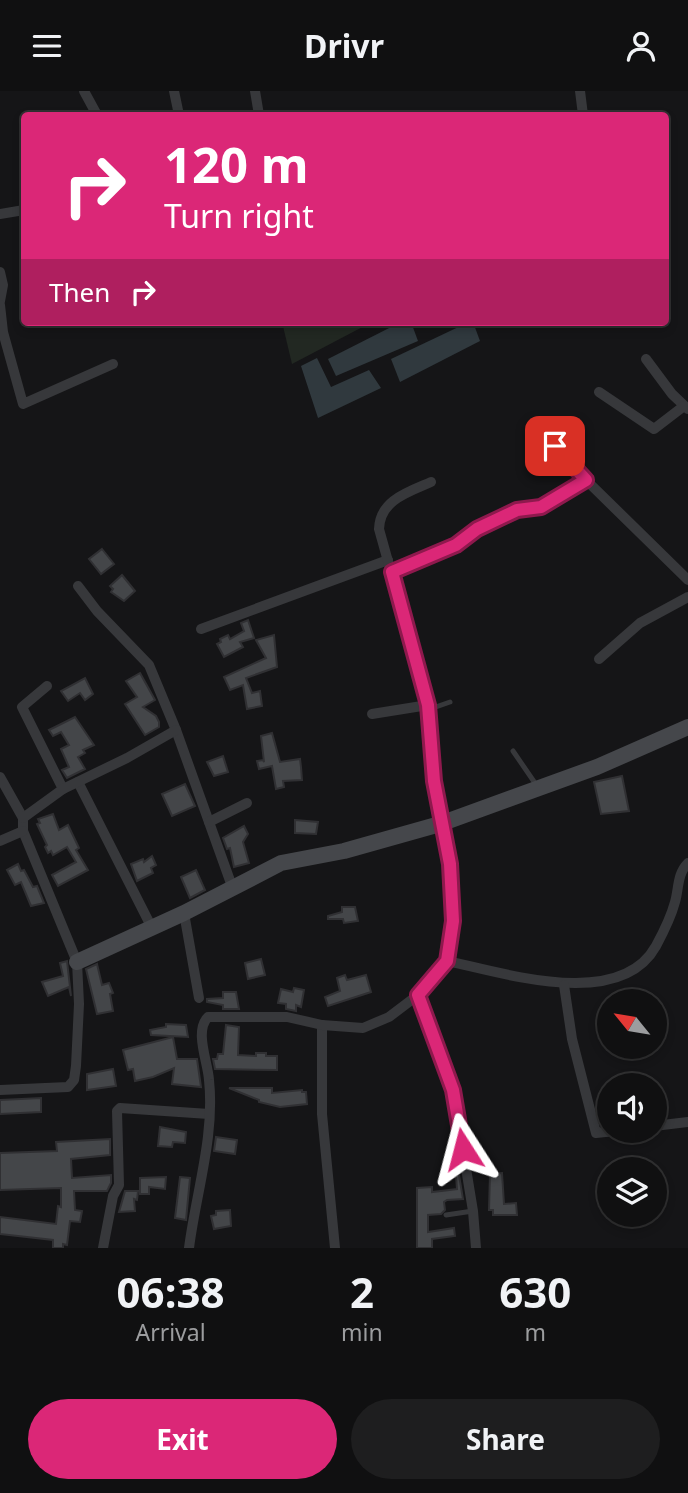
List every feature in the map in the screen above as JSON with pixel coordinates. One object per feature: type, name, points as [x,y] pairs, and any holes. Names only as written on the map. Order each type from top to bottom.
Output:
[{"type":"street","points":[[84,91],[95,112]]},
{"type":"street","points":[[174,91],[178,112]]},
{"type":"street","points":[[255,91],[258,112]]},
{"type":"street","points":[[580,91],[583,112]]},
{"type":"street","points":[[0,214],[21,210]]},
{"type":"street","points":[[0,272],[3,285],[0,303],[3,333],[23,404],[114,364]]},
{"type":"street","points":[[599,392],[653,429],[686,407],[672,394],[646,359]]},
{"type":"street","points":[[539,430],[688,580]]},
{"type":"street","points":[[392,572],[456,545],[477,529],[517,510],[541,507],[586,480]]},
{"type":"street","points":[[188,1248],[209,1114],[210,1082],[202,1032],[202,1026],[208,1017],[287,1017],[322,1025],[363,1028],[377,1024],[418,995],[447,961],[453,921],[450,864],[440,824],[428,707],[379,529],[383,512],[395,498],[431,482]]},
{"type":"street","points":[[201,629],[388,559]]},
{"type":"street","points":[[78,586],[97,611],[149,665],[176,730],[233,889]]},
{"type":"street","points":[[599,659],[640,623],[688,597]]},
{"type":"street","points":[[47,687],[22,707],[63,789]]},
{"type":"street","points":[[372,714],[428,707]]},
{"type":"street","points":[[77,962],[184,913],[281,863],[344,851],[440,824],[597,767],[688,727]]},
{"type":"street","points":[[23,818],[63,789],[176,730]]},
{"type":"street","points":[[0,777],[23,818],[23,831],[77,962],[79,1004],[74,1080],[68,1087],[0,1090]]},
{"type":"street","points":[[78,782],[152,928]]},
{"type":"street","points":[[209,822],[247,803]]},
{"type":"street","points":[[0,841],[23,831]]},
{"type":"street","points":[[447,961],[564,985],[619,977],[643,966],[655,947],[674,905],[681,870],[688,863]]},
{"type":"street","points":[[184,913],[199,998]]},
{"type":"street","points":[[564,985],[572,1039],[597,1133]]},
{"type":"street","points":[[418,995],[453,1090],[473,1211],[476,1248]]},
{"type":"street","points":[[322,1025],[322,1114],[335,1248]]},
{"type":"street","points":[[103,1248],[113,1196],[119,1185],[117,1111],[120,1108],[209,1114]]},
{"type":"street","points":[[667,1124],[688,1122]]},
{"type":"lane","points":[[428,707],[450,702]]},
{"type":"lane","points":[[513,751],[538,788]]},
{"type":"lane","points":[[446,1215],[473,1211]]},
{"type":"shaded area","points":[[283,326],[364,326],[292,364]]},
{"type":"shaded area","points":[[393,326],[412,326],[418,341],[336,376],[328,359]]},
{"type":"shaded area","points":[[461,326],[474,326],[480,341],[400,382],[391,359]]},
{"type":"shaded area","points":[[317,358],[331,387],[369,370],[381,388],[318,418],[301,366]]},
{"type":"building","points":[[102,549],[114,564],[101,574],[89,559]]},
{"type":"building","points":[[122,575],[135,591],[124,601],[111,592],[113,589],[110,586]]},
{"type":"building","points":[[248,620],[254,638],[240,642],[243,647],[224,657],[217,644],[221,642],[220,639],[228,635],[230,639],[244,631],[241,623]]},
{"type":"building","points":[[274,635],[277,667],[246,678],[252,693],[260,691],[262,706],[247,709],[243,685],[230,690],[224,677],[266,658],[256,640]]},
{"type":"building","points":[[140,673],[155,700],[143,707],[156,716],[159,722],[159,727],[145,735],[125,704],[137,697],[126,681]]},
{"type":"building","points":[[85,678],[93,694],[85,700],[80,693],[68,701],[61,691]]},
{"type":"building","points":[[75,717],[94,745],[83,750],[85,753],[78,757],[85,769],[67,778],[62,770],[69,767],[61,749],[69,745],[61,732],[53,736],[49,730]]},
{"type":"building","points":[[272,733],[280,762],[300,759],[302,780],[283,781],[284,787],[276,789],[272,766],[259,769],[257,761],[264,762],[261,736]]},
{"type":"building","points":[[223,756],[228,772],[214,776],[207,762]]},
{"type":"building","points":[[622,776],[629,811],[601,814],[594,782]]},
{"type":"building","points":[[185,784],[195,806],[172,816],[162,794]]},
{"type":"building","points":[[53,814],[59,830],[68,825],[79,848],[76,850],[88,870],[58,886],[52,875],[76,862],[67,847],[53,855],[51,851],[48,853],[45,847],[47,845],[37,824],[40,823],[38,819]]},
{"type":"building","points":[[295,820],[318,822],[316,834],[295,833]]},
{"type":"building","points":[[244,826],[248,834],[243,842],[249,863],[234,867],[230,848],[227,849],[223,838]]},
{"type":"building","points":[[152,856],[156,865],[151,868],[153,873],[137,881],[131,864],[143,859],[144,862]]},
{"type":"building","points":[[18,864],[33,887],[37,886],[44,903],[31,906],[21,882],[15,885],[7,870]]},
{"type":"building","points":[[196,870],[205,890],[190,898],[181,877]]},
{"type":"building","points":[[342,907],[355,907],[358,921],[344,923],[343,919],[328,919],[328,916],[342,912]]},
{"type":"building","points":[[261,959],[265,975],[248,979],[245,963]]},
{"type":"building","points":[[67,961],[71,996],[69,987],[48,996],[42,982],[63,976],[60,963]]},
{"type":"building","points":[[97,964],[102,985],[109,983],[113,993],[110,994],[113,1011],[97,1014],[86,969]]},
{"type":"building","points":[[345,975],[347,980],[366,975],[371,992],[328,1006],[325,997],[340,991],[337,978]]},
{"type":"building","points":[[294,988],[304,990],[301,1007],[296,1005],[296,1011],[286,1009],[286,1004],[278,1003],[281,989],[293,992]]},
{"type":"building","points":[[223,992],[236,992],[239,1009],[223,1009],[223,1005],[207,1002],[207,999],[223,998]]},
{"type":"building","points":[[166,1024],[186,1025],[188,1037],[151,1035],[150,1030],[166,1027]]},
{"type":"building","points":[[226,1025],[239,1027],[238,1055],[256,1056],[256,1053],[266,1053],[266,1056],[277,1056],[277,1070],[215,1069],[213,1059],[217,1059],[218,1054],[223,1054]]},
{"type":"building","points":[[173,1037],[177,1059],[197,1059],[201,1087],[172,1084],[174,1068],[135,1081],[133,1069],[128,1070],[123,1050]]},
{"type":"building","points":[[113,1069],[116,1086],[87,1090],[87,1074]]},
{"type":"building","points":[[229,1088],[272,1088],[272,1093],[302,1090],[306,1092],[307,1104],[280,1107],[259,1102]]},
{"type":"building","points":[[41,1098],[41,1112],[0,1114],[0,1100]]},
{"type":"building","points":[[160,1127],[186,1132],[185,1143],[173,1142],[172,1147],[158,1146]]},
{"type":"building","points":[[216,1137],[237,1140],[235,1154],[214,1151]]},
{"type":"building","points":[[110,1139],[110,1155],[71,1159],[72,1178],[111,1175],[111,1183],[107,1191],[74,1191],[75,1210],[82,1211],[80,1222],[70,1221],[67,1245],[53,1248],[53,1240],[0,1234],[0,1217],[56,1224],[58,1206],[61,1207],[61,1188],[0,1190],[0,1153],[57,1151],[56,1142]]},
{"type":"building","points":[[455,1163],[463,1199],[447,1200],[444,1202],[445,1210],[441,1214],[428,1215],[428,1232],[454,1228],[455,1236],[432,1239],[432,1248],[417,1248],[417,1188],[432,1187],[432,1192],[457,1189]]},
{"type":"building","points":[[502,1173],[504,1204],[516,1203],[517,1215],[493,1215],[493,1210],[489,1210],[490,1174]]},
{"type":"building","points":[[166,1177],[165,1189],[149,1187],[149,1194],[140,1194],[140,1178]]},
{"type":"building","points":[[180,1177],[190,1178],[186,1220],[175,1218]]},
{"type":"building","points":[[125,1191],[138,1191],[137,1200],[134,1199],[135,1211],[119,1212]]},
{"type":"building","points":[[230,1210],[231,1226],[214,1229],[211,1216],[216,1215],[216,1211]]},
{"type":"route","points":[[463,1149],[453,1090],[418,995],[447,961],[453,921],[450,864],[440,824],[434,781],[428,705],[392,572],[456,545],[477,529],[517,510],[541,507],[586,480],[555,446]]}]
